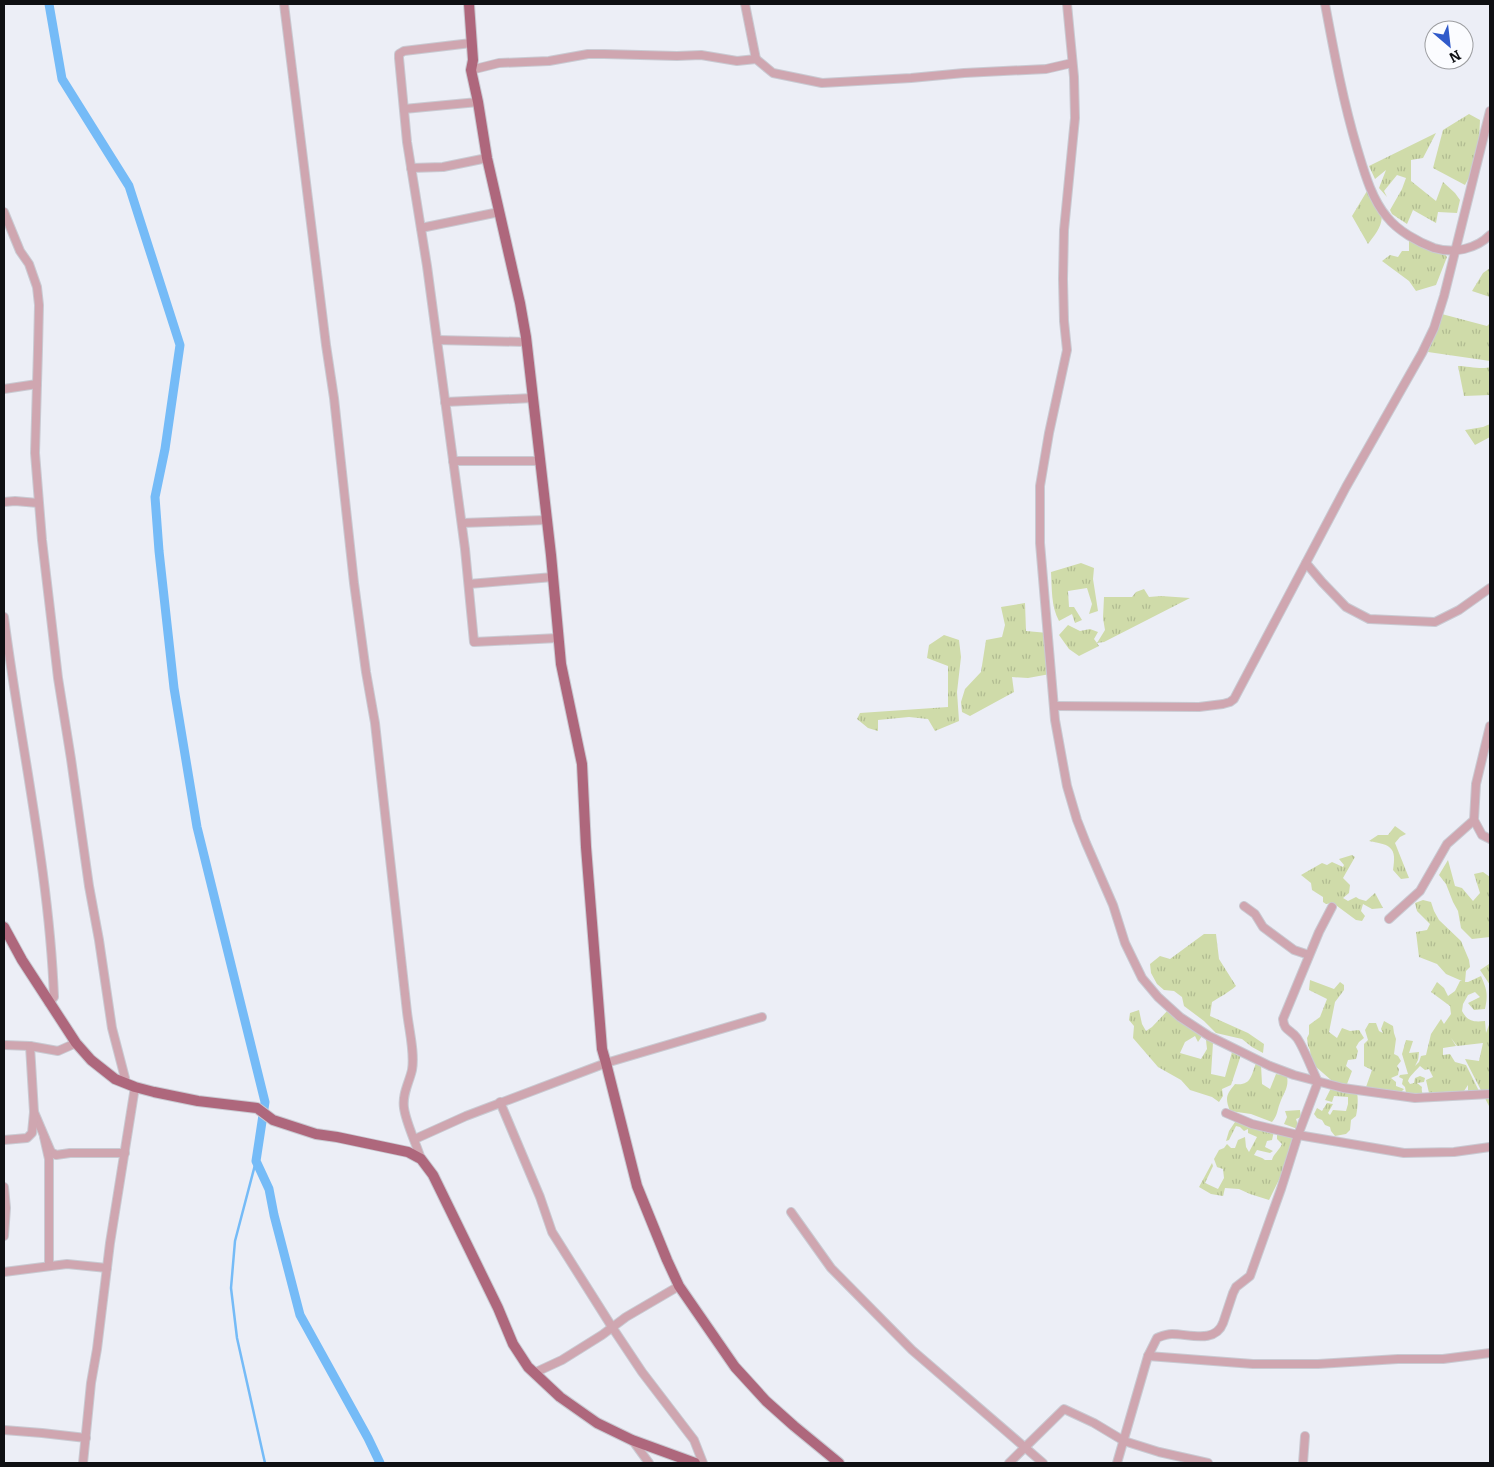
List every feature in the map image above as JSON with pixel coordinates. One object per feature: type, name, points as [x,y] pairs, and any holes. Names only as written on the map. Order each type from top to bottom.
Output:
[{"type":"main road","points":[[469,4],[473,60],[471,70],[487,158],[520,303],[547,520],[562,672],[582,764],[602,1049],[637,1186],[679,1286],[735,1367],[794,1426],[839,1463]]},
{"type":"main road","points":[[4,928],[22,960],[76,1043],[91,1060],[108,1074],[135,1087],[198,1101],[257,1108],[273,1120],[316,1134],[408,1152],[421,1159],[434,1175],[498,1308],[513,1344],[521,1358],[534,1373],[560,1397],[597,1423],[632,1440],[695,1463]]},
{"type":"street","points":[[284,4],[334,398],[354,583],[376,732],[412,1059],[412,1070],[404,1097],[404,1106],[421,1159]]},
{"type":"street","points":[[745,4],[756,59],[773,73],[822,84],[1046,69],[1072,63]]},
{"type":"street","points":[[1067,4],[1074,77],[1075,118],[1064,230],[1064,321],[1067,350],[1040,486],[1040,543],[1054,706],[1062,763],[1077,820],[1113,905],[1125,943],[1142,978],[1158,997],[1180,1017],[1209,1036],[1270,1066],[1318,1082],[1350,1089],[1415,1098],[1490,1094]]},
{"type":"street","points":[[1325,4],[1346,110],[1362,167],[1379,206],[1387,218],[1401,230],[1432,247],[1444,251],[1477,245],[1490,235]]},
{"type":"street","points":[[472,43],[404,51],[399,54],[411,168],[462,524],[474,642],[558,638]]},
{"type":"street","points":[[471,70],[499,63],[549,61],[588,54],[701,55],[737,61],[756,59]]},
{"type":"street","points":[[404,109],[478,102]]},
{"type":"street","points":[[1054,706],[1199,707],[1230,702],[1234,699],[1346,487],[1430,336],[1444,296],[1490,111]]},
{"type":"street","points":[[411,168],[443,168],[487,158]]},
{"type":"street","points":[[4,212],[20,251],[32,270],[37,287],[39,314],[35,453],[38,503],[62,705],[72,759],[107,1000],[115,1044],[125,1078],[123,1082]]},
{"type":"street","points":[[421,228],[499,212]]},
{"type":"street","points":[[437,340],[526,342]]},
{"type":"street","points":[[4,389],[37,384]]},
{"type":"street","points":[[445,402],[533,398]]},
{"type":"street","points":[[453,461],[540,461]]},
{"type":"street","points":[[4,502],[38,503]]},
{"type":"street","points":[[462,524],[547,520]]},
{"type":"street","points":[[1306,563],[1346,606],[1369,619],[1435,622],[1459,610],[1490,588]]},
{"type":"street","points":[[469,584],[553,577]]},
{"type":"street","points":[[4,617],[11,672],[34,809],[49,923],[54,997],[49,1003]]},
{"type":"street","points":[[1490,726],[1476,784],[1474,820],[1482,835],[1490,839]]},
{"type":"street","points":[[1389,920],[1420,891],[1447,844],[1474,820]]},
{"type":"street","points":[[1244,906],[1255,914],[1263,927],[1294,950],[1309,955]]},
{"type":"street","points":[[1117,1463],[1148,1356],[1157,1338],[1174,1334],[1207,1336],[1216,1333],[1222,1328],[1233,1293],[1250,1276],[1318,1082],[1296,1037],[1287,1030],[1283,1019],[1309,955],[1332,907]]},
{"type":"street","points":[[415,1139],[500,1102],[606,1063],[762,1017]]},
{"type":"street","points":[[4,1045],[30,1046],[58,1051],[76,1043]]},
{"type":"street","points":[[4,1140],[22,1138],[32,1133],[34,1112],[30,1046]]},
{"type":"street","points":[[83,1463],[91,1383],[97,1350],[110,1243],[135,1087]]},
{"type":"street","points":[[500,1102],[552,1232],[642,1372],[694,1440],[703,1463]]},
{"type":"street","points":[[34,1112],[51,1152],[56,1155],[70,1153],[125,1154]]},
{"type":"street","points":[[1226,1113],[1252,1124],[1298,1135],[1404,1153],[1454,1152],[1490,1148]]},
{"type":"street","points":[[44,1138],[49,1159],[49,1265]]},
{"type":"street","points":[[4,1187],[6,1208],[4,1236]]},
{"type":"street","points":[[790,1212],[830,1268],[912,1350],[1043,1463]]},
{"type":"street","points":[[4,1272],[66,1264],[107,1268]]},
{"type":"street","points":[[534,1373],[562,1360],[626,1317],[679,1286]]},
{"type":"street","points":[[1148,1356],[1253,1364],[1318,1364],[1398,1359],[1443,1359],[1490,1353]]},
{"type":"street","points":[[1009,1463],[1064,1410],[1094,1423],[1124,1440],[1159,1452],[1208,1463]]},
{"type":"street","points":[[4,1430],[86,1438]]},
{"type":"street","points":[[1303,1463],[1305,1436]]},
{"type":"street","points":[[632,1440],[649,1463]]},
{"type":"green space","points":[[1469,114],[1480,120],[1478,160],[1465,185],[1433,168],[1443,130]]},
{"type":"green space","points":[[1436,133],[1423,158],[1411,160],[1411,181],[1436,201],[1443,182],[1460,200],[1457,213],[1438,212],[1436,223],[1413,210],[1407,224],[1392,214],[1390,210],[1406,178],[1397,175],[1384,191],[1387,197],[1379,188],[1386,170],[1375,179],[1369,166]]},
{"type":"green space","points":[[1370,186],[1382,216],[1379,228],[1368,244],[1352,216]]},
{"type":"green space","points":[[1416,239],[1441,250],[1447,257],[1436,285],[1416,291],[1409,281],[1382,261],[1390,255],[1398,257],[1402,251],[1409,251],[1409,241]]},
{"type":"green space","points":[[1490,268],[1490,297],[1472,291],[1483,273]]},
{"type":"green space","points":[[1438,313],[1487,326],[1490,323],[1490,361],[1428,352]]},
{"type":"green space","points":[[1458,366],[1490,367],[1490,395],[1464,396]]},
{"type":"green space","points":[[1490,424],[1490,437],[1475,445],[1465,430]]},
{"type":"green space","points":[[1081,563],[1094,568],[1093,579],[1098,611],[1089,614],[1092,604],[1087,588],[1068,591],[1069,607],[1074,607],[1082,620],[1075,623],[1072,614],[1059,621],[1053,603],[1051,572]]},
{"type":"green space","points":[[1144,589],[1149,597],[1190,598],[1104,642],[1097,643],[1105,630],[1103,618],[1104,597],[1132,597],[1136,592]]},
{"type":"green space","points":[[1025,603],[1026,631],[1048,633],[1050,674],[1028,678],[1012,677],[1014,692],[970,716],[962,712],[961,702],[965,689],[981,672],[986,640],[1002,637],[1005,625],[1001,607]]},
{"type":"green space","points":[[1068,625],[1080,631],[1090,629],[1098,632],[1094,639],[1099,646],[1079,656],[1069,649],[1059,635]]},
{"type":"green space","points":[[944,635],[959,640],[961,657],[957,692],[959,721],[935,731],[928,719],[909,717],[878,720],[878,731],[868,728],[857,719],[860,713],[948,707],[948,666],[927,658],[929,645]]},
{"type":"green space","points":[[1395,826],[1406,834],[1395,843],[1409,878],[1401,879],[1393,870],[1394,856],[1391,848],[1369,841],[1378,835],[1388,835]]},
{"type":"green space","points":[[1352,855],[1355,857],[1343,878],[1350,885],[1349,893],[1343,898],[1348,901],[1356,897],[1366,901],[1375,893],[1383,908],[1372,909],[1363,904],[1361,911],[1365,916],[1362,921],[1356,920],[1333,903],[1326,904],[1323,902],[1323,897],[1312,890],[1311,883],[1301,875],[1322,863],[1327,865],[1332,862],[1343,867],[1344,865],[1339,859]]},
{"type":"green space","points":[[1448,860],[1455,886],[1462,888],[1473,901],[1480,893],[1474,874],[1483,872],[1490,877],[1490,937],[1472,939],[1461,928],[1458,911],[1446,884],[1439,875]]},
{"type":"green space","points":[[1423,900],[1431,902],[1439,920],[1461,941],[1470,967],[1466,971],[1465,982],[1481,976],[1485,985],[1487,996],[1485,1009],[1474,1010],[1468,1003],[1480,997],[1475,992],[1468,995],[1463,1004],[1462,1011],[1472,1021],[1485,1021],[1486,1033],[1490,1022],[1490,1108],[1465,1059],[1479,1061],[1483,1043],[1457,1046],[1451,1038],[1456,1046],[1443,1048],[1443,1055],[1450,1054],[1455,1062],[1466,1065],[1479,1091],[1468,1092],[1468,1085],[1464,1091],[1443,1092],[1431,1095],[1426,1080],[1433,1077],[1429,1069],[1425,1070],[1420,1066],[1408,1081],[1410,1084],[1414,1083],[1415,1078],[1420,1076],[1425,1078],[1424,1082],[1417,1083],[1422,1087],[1423,1097],[1419,1100],[1412,1093],[1406,1093],[1405,1087],[1402,1084],[1403,1079],[1399,1077],[1400,1075],[1408,1074],[1402,1054],[1406,1040],[1413,1041],[1409,1053],[1419,1052],[1415,1066],[1421,1056],[1426,1055],[1431,1034],[1441,1019],[1444,1024],[1451,1014],[1450,1006],[1431,992],[1437,982],[1444,988],[1448,996],[1455,991],[1460,981],[1462,981],[1446,974],[1437,964],[1419,957],[1416,932],[1427,930],[1430,924],[1417,911],[1415,903]]},
{"type":"green space","points":[[1204,934],[1216,934],[1219,959],[1236,986],[1212,1002],[1210,1016],[1248,1033],[1264,1044],[1263,1053],[1242,1039],[1216,1033],[1184,1006],[1182,997],[1174,991],[1164,990],[1157,984],[1151,973],[1150,964],[1160,956],[1170,959]]},
{"type":"green space","points":[[1489,964],[1490,974],[1490,985],[1480,970]]},
{"type":"green space","points":[[1310,980],[1334,989],[1340,982],[1344,985],[1344,990],[1335,1002],[1329,1032],[1337,1038],[1342,1028],[1350,1031],[1359,1030],[1364,1038],[1356,1047],[1358,1051],[1356,1059],[1348,1060],[1346,1066],[1352,1071],[1347,1084],[1338,1084],[1331,1080],[1315,1066],[1311,1059],[1307,1038],[1309,1025],[1320,1017],[1327,999],[1309,990]]},
{"type":"green space","points":[[1170,1008],[1204,1033],[1198,1042],[1195,1036],[1185,1042],[1180,1053],[1201,1059],[1207,1049],[1206,1040],[1209,1036],[1213,1043],[1211,1074],[1225,1077],[1232,1052],[1242,1052],[1231,1085],[1222,1089],[1223,1096],[1219,1102],[1212,1097],[1190,1090],[1181,1080],[1158,1067],[1133,1038],[1134,1026],[1129,1020],[1130,1013],[1139,1010],[1142,1024],[1146,1031]]},
{"type":"green space","points":[[1384,1021],[1393,1026],[1396,1039],[1394,1054],[1401,1061],[1397,1066],[1399,1069],[1398,1075],[1391,1078],[1396,1082],[1396,1086],[1404,1089],[1401,1092],[1366,1087],[1372,1070],[1364,1066],[1364,1044],[1368,1040],[1365,1030],[1369,1023],[1376,1023],[1379,1031],[1383,1033],[1381,1029]]},
{"type":"green space","points":[[1256,1063],[1261,1065],[1262,1084],[1270,1089],[1276,1074],[1287,1076],[1287,1087],[1272,1122],[1251,1114],[1230,1111],[1228,1107],[1227,1097],[1230,1091],[1235,1084],[1247,1082],[1250,1079]]},
{"type":"green space","points":[[1355,1086],[1358,1101],[1356,1116],[1351,1120],[1350,1130],[1346,1134],[1335,1136],[1330,1127],[1325,1125],[1314,1114],[1317,1108],[1322,1111],[1327,1103],[1333,1104],[1328,1113],[1330,1115],[1333,1110],[1346,1111],[1348,1097],[1334,1096],[1332,1102],[1325,1100],[1331,1088]]},
{"type":"green space","points":[[1300,1110],[1301,1117],[1296,1119],[1303,1131],[1284,1124],[1287,1117],[1285,1111]]},
{"type":"green space","points":[[1237,1119],[1274,1131],[1272,1140],[1267,1141],[1265,1147],[1273,1151],[1270,1153],[1257,1150],[1254,1155],[1265,1160],[1272,1160],[1282,1144],[1277,1139],[1277,1129],[1299,1139],[1269,1200],[1239,1189],[1225,1188],[1223,1196],[1211,1194],[1199,1187],[1212,1163],[1213,1166],[1205,1183],[1218,1189],[1224,1178],[1223,1169],[1217,1167],[1214,1159],[1219,1150],[1227,1144],[1231,1148],[1235,1148],[1238,1140],[1245,1137],[1246,1147],[1249,1152],[1257,1137],[1248,1133],[1248,1129],[1244,1131],[1236,1126],[1229,1140],[1226,1141],[1229,1131]]},
{"type":"waterway","points":[[49,4],[62,79],[129,186],[180,345],[165,449],[155,497],[159,551],[174,688],[197,827],[265,1102],[256,1161],[269,1189],[300,1315],[380,1463]]},
{"type":"waterway","points":[[256,1161],[235,1241],[231,1288],[237,1338],[265,1463]]}]
